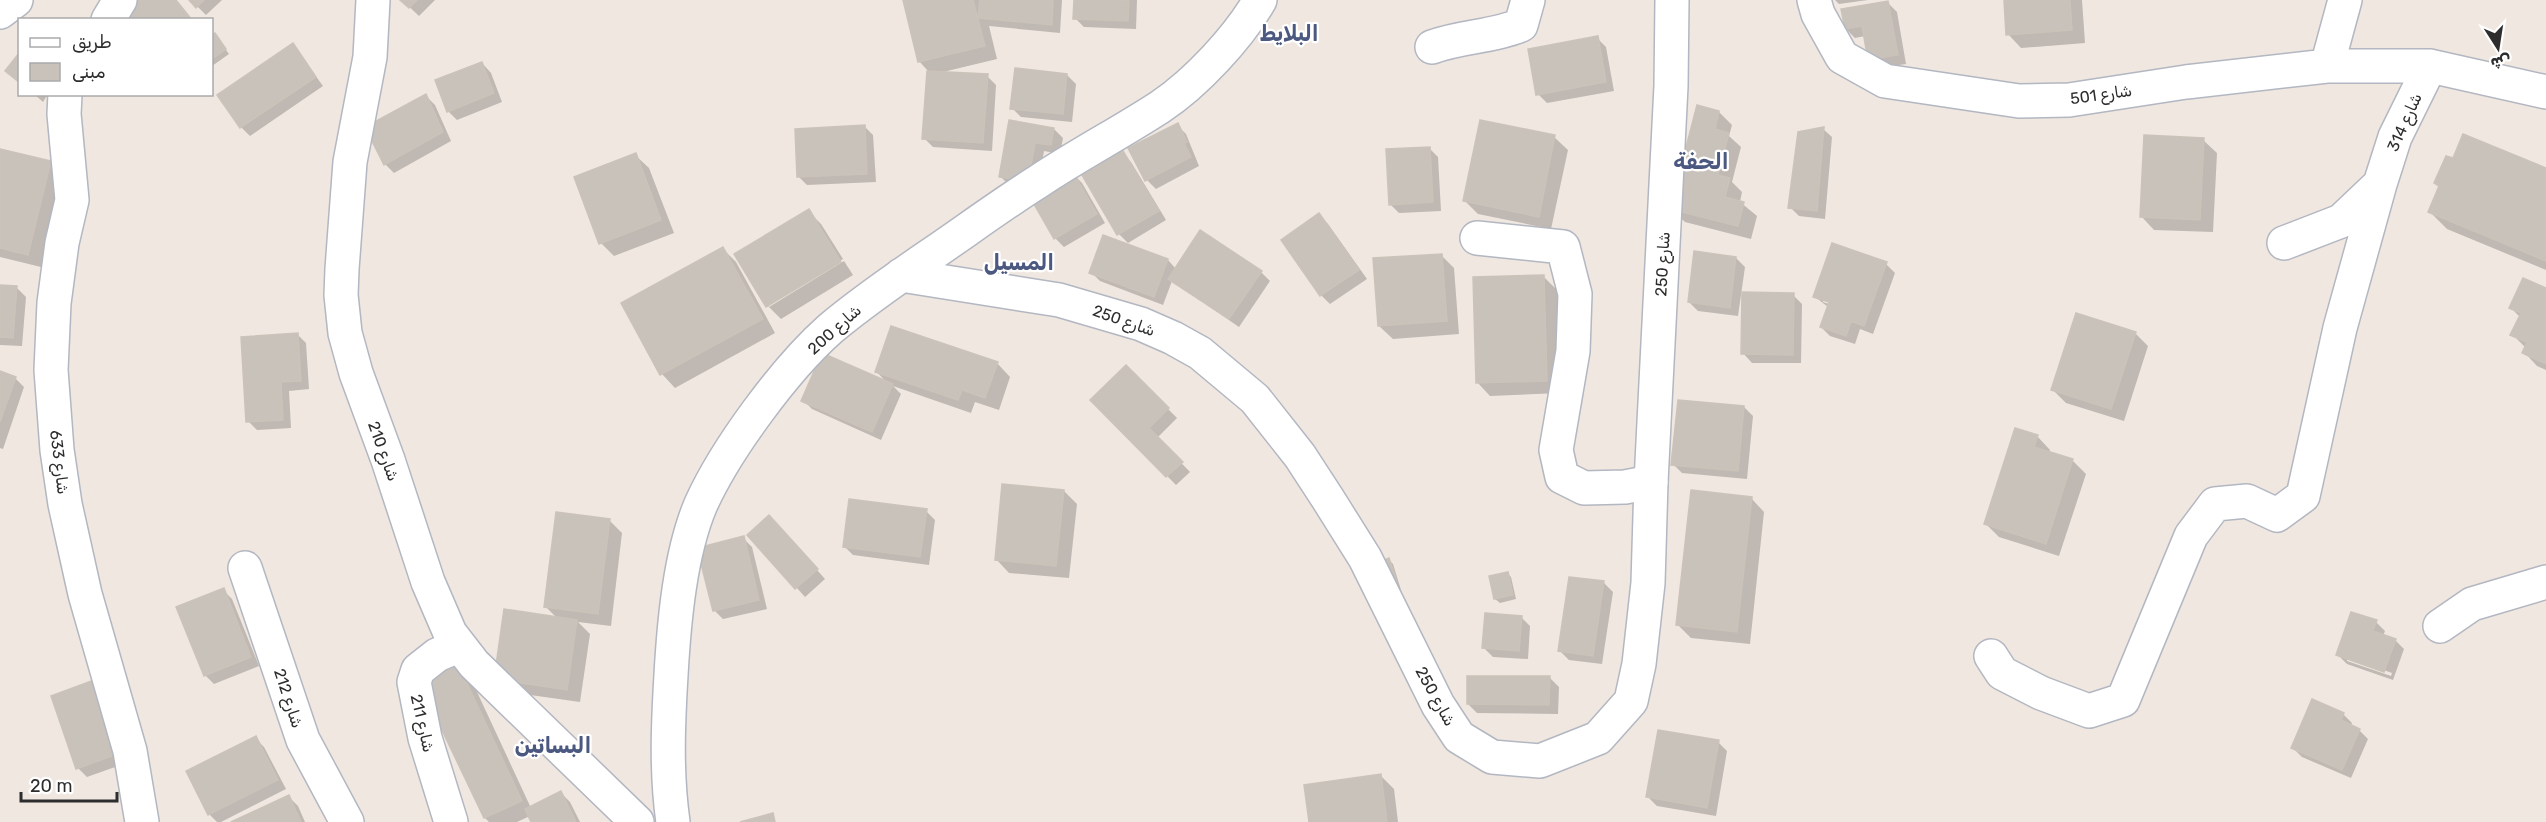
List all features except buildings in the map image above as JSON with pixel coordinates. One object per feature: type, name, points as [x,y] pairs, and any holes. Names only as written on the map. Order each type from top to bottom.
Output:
[{"type":"street","points":[[0,12],[16,0]]},
{"type":"street","points":[[109,18],[120,0]]},
{"type":"street","name":"شارع 210","points":[[373,0],[370,57],[350,162],[341,295],[345,333],[356,373],[388,460],[431,591],[441,617],[458,646],[636,822]]},
{"type":"street","name":"شارع 200","points":[[673,822],[667,761],[672,651],[681,581],[700,506],[722,465],[739,440],[800,361],[837,324],[901,275],[1038,181],[1162,106],[1212,60],[1252,13],[1260,0]]},
{"type":"street","points":[[1432,47],[1456,38],[1505,32],[1521,24],[1528,0]]},
{"type":"street","name":"شارع 250","points":[[901,275],[982,286],[1070,303],[1141,324],[1173,338],[1221,368],[1255,399],[1329,499],[1365,558],[1438,705],[1459,737],[1492,757],[1540,761],[1598,738],[1630,701],[1639,664],[1648,583],[1671,86],[1672,0]]},
{"type":"street","name":"شارع 501","points":[[1814,0],[1818,14],[1842,57],[1885,81],[2019,101],[2068,100],[2186,82],[2327,66],[2430,66]]},
{"type":"street","points":[[2327,66],[2345,0]]},
{"type":"street","points":[[2430,66],[2546,92]]},
{"type":"street","name":"شارع 314","points":[[2284,243],[2341,221],[2380,184],[2395,137],[2430,66]]},
{"type":"street","name":"شارع 633","points":[[65,96],[64,114],[72,200],[62,243],[54,303],[51,370],[57,450],[65,504],[85,594],[130,751],[142,822]]},
{"type":"street","points":[[1991,656],[2002,673],[2041,693],[2089,711],[2123,700],[2191,536],[2215,504],[2247,501],[2277,515],[2303,496],[2340,328],[2380,184]]},
{"type":"street","points":[[1477,238],[1563,247],[1575,294],[1573,351],[1556,450],[1562,477],[1584,488],[1624,487],[1651,482]]},
{"type":"street","name":"شارع 212","points":[[245,568],[303,740],[347,822]]},
{"type":"street","points":[[2440,626],[2472,604],[2546,582]]},
{"type":"street","name":"شارع 211","points":[[451,822],[425,738],[414,682],[418,670],[437,654],[458,646]]},
{"type":"district","name":"البلايط","points":[[1289,33]]},
{"type":"district","name":"الحفة","points":[[1701,161]]},
{"type":"district","name":"المسيل","points":[[1019,262]]},
{"type":"district","name":"البساتين","points":[[553,745]]}]
